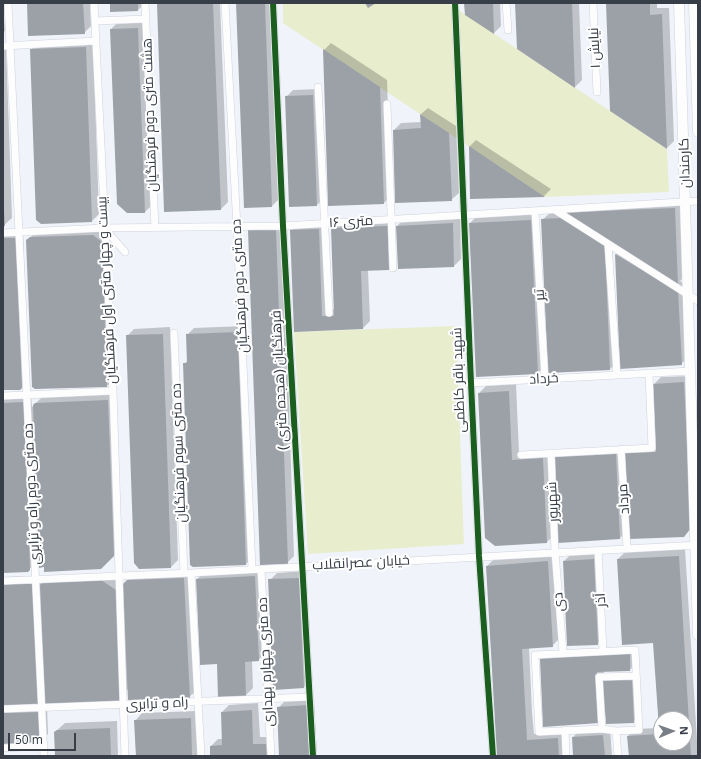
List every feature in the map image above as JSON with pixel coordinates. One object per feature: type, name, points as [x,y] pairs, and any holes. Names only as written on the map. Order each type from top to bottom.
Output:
[{"type":"main road","name":"کارمندان","points":[[680,3],[697,545],[698,635]]},
{"type":"main road","name":"کارمندان","points":[[694,3],[698,132]]},
{"type":"street","name":"ده متری دوم راه و ترابری","points":[[8,3],[6,45],[37,580],[44,756]]},
{"type":"street","name":"بیست و چهار متری اول فرهنگیان","points":[[94,3],[112,391],[125,756]]},
{"type":"street","name":"هشت متری دوم فرهنگیان","points":[[146,3],[155,228]]},
{"type":"street","name":"ده متری دوم فرهنگیان","points":[[225,3],[237,227],[252,569]]},
{"type":"street","name":"فرهنگیان (هجده متری )","points":[[273,3],[283,226],[313,756]]},
{"type":"street","name":"شهید باقر کاظمی","points":[[455,3],[471,383],[480,556],[493,756]]},
{"type":"street","points":[[506,3],[508,30]]},
{"type":"street","name":"نیایش ۱","points":[[593,3],[598,92]]},
{"type":"street","points":[[95,21],[146,19]]},
{"type":"street","points":[[6,45],[96,41]]},
{"type":"street","points":[[318,87],[329,313]]},
{"type":"street","points":[[387,104],[393,268]]},
{"type":"street","name":"۱۶ متری","points":[[3,233],[104,228],[283,226],[698,201]]},
{"type":"street","points":[[555,210],[698,301]]},
{"type":"street","name":"تیر","points":[[534,211],[545,379]]},
{"type":"street","points":[[104,228],[125,252]]},
{"type":"street","points":[[608,244],[617,375]]},
{"type":"street","name":"ده متری سوم فرهنگیان","points":[[174,333],[187,573],[201,756]]},
{"type":"street","name":"خرداد","points":[[471,383],[691,370]]},
{"type":"street","points":[[521,455],[652,448],[649,373]]},
{"type":"street","points":[[3,396],[112,391]]},
{"type":"street","name":"مرداد","points":[[621,449],[627,548]]},
{"type":"street","name":"شهریور","points":[[551,453],[555,552]]},
{"type":"street","name":"خیابان عصرانقلاب","points":[[3,581],[187,573],[697,545]]},
{"type":"street","name":"آذر","points":[[598,550],[603,651]]},
{"type":"street","name":"دی","points":[[555,552],[564,653]]},
{"type":"street","name":"ده متری چهارم بهداری","points":[[261,569],[271,756]]},
{"type":"street","points":[[634,650],[639,730],[616,731],[602,729],[539,732],[535,655],[603,651],[634,650]]},
{"type":"street","points":[[602,729],[599,677],[636,676]]},
{"type":"street","name":"راه و ترابری","points":[[3,709],[123,706],[310,697]]},
{"type":"street","points":[[565,730],[566,756]]},
{"type":"street","points":[[616,731],[618,756]]},
{"type":"street","points":[[3,748],[44,746]]},
{"type":"green space","points":[[283,3],[448,3],[667,149],[669,192],[545,197],[283,23]]},
{"type":"green space","points":[[456,326],[464,544],[308,554],[294,332]]},
{"type":"building","points":[[27,3],[83,3],[85,34],[28,36]]},
{"type":"building","points":[[110,3],[138,3],[138,11],[110,12]]},
{"type":"building","points":[[157,3],[213,3],[221,210],[164,212]]},
{"type":"building","points":[[236,3],[265,3],[272,207],[244,208]]},
{"type":"building","points":[[365,3],[376,3],[368,8]]},
{"type":"building","points":[[464,3],[493,3],[494,34],[465,15]]},
{"type":"building","points":[[515,3],[572,3],[575,88],[517,49]]},
{"type":"building","points":[[606,3],[650,3],[650,15],[662,14],[667,149],[610,111]]},
{"type":"building","points":[[138,28],[145,213],[127,213],[117,204],[110,29]]},
{"type":"building","points":[[86,47],[92,222],[41,224],[36,220],[30,49]]},
{"type":"building","points":[[323,49],[380,87],[384,204],[328,206]]},
{"type":"building","points":[[313,95],[317,206],[289,207],[285,96]]},
{"type":"building","points":[[420,114],[449,133],[452,201],[395,203],[393,130],[421,128]]},
{"type":"building","points":[[469,146],[512,175],[545,197],[470,199]]},
{"type":"building","points":[[3,191],[5,226],[3,226]]},
{"type":"building","points":[[675,208],[678,285],[562,213],[623,210]]},
{"type":"building","points":[[561,218],[605,244],[610,370],[548,373],[541,219]]},
{"type":"building","points":[[531,220],[538,374],[476,377],[469,223]]},
{"type":"building","points":[[453,223],[454,267],[398,269],[396,226]]},
{"type":"building","points":[[388,226],[389,270],[361,271],[363,329],[294,332],[290,230],[319,229],[322,316],[334,316],[331,228]]},
{"type":"building","points":[[276,229],[288,564],[260,565],[248,230]]},
{"type":"building","points":[[93,235],[102,242],[107,387],[35,389],[32,387],[26,240],[30,237]]},
{"type":"building","points":[[3,238],[16,238],[22,388],[20,390],[3,390]]},
{"type":"building","points":[[615,254],[678,291],[682,365],[620,369]]},
{"type":"building","points":[[238,332],[246,565],[193,567],[190,565],[183,363],[187,363],[186,334]]},
{"type":"building","points":[[163,334],[171,568],[139,569],[134,563],[126,335]]},
{"type":"building","points":[[684,382],[691,528],[684,537],[629,539],[625,453],[656,452],[653,384]]},
{"type":"building","points":[[509,391],[512,460],[543,458],[547,543],[495,546],[485,538],[478,393]]},
{"type":"building","points":[[108,400],[114,556],[101,569],[44,572],[44,567],[39,568],[33,405],[35,403]]},
{"type":"building","points":[[25,402],[30,570],[28,572],[3,573],[3,403]]},
{"type":"building","points":[[616,454],[620,539],[558,543],[555,457]]},
{"type":"building","points":[[679,556],[688,711],[658,711],[653,643],[622,645],[617,559]]},
{"type":"building","points":[[594,559],[598,645],[567,646],[563,561]]},
{"type":"building","points":[[548,561],[553,647],[522,649],[527,740],[558,738],[559,756],[497,756],[486,566]]},
{"type":"building","points":[[255,576],[259,661],[245,662],[246,696],[218,698],[217,664],[200,665],[196,579]]},
{"type":"building","points":[[184,578],[190,698],[128,700],[123,584],[127,580]]},
{"type":"building","points":[[299,578],[304,688],[273,690],[268,579]]},
{"type":"building","points":[[101,580],[116,590],[120,699],[117,703],[47,705],[45,704],[40,585],[43,582]]},
{"type":"building","points":[[35,582],[40,705],[3,707],[3,584]]},
{"type":"building","points":[[630,653],[630,671],[597,672],[599,723],[543,727],[540,659]]},
{"type":"building","points":[[632,679],[634,723],[606,724],[603,681]]},
{"type":"building","points":[[308,705],[310,756],[279,756],[277,707]]},
{"type":"building","points":[[252,710],[253,744],[266,744],[267,756],[210,756],[210,746],[222,745],[221,712]]},
{"type":"building","points":[[40,712],[41,742],[3,744],[3,713]]},
{"type":"building","points":[[191,718],[192,756],[136,756],[134,720]]},
{"type":"building","points":[[110,728],[111,756],[55,756],[54,732],[57,730]]},
{"type":"building","points":[[653,734],[653,751],[691,751],[691,756],[629,756],[627,736]]},
{"type":"building","points":[[603,735],[605,756],[573,756],[572,737]]},
{"type":"cycle path","points":[[273,3],[283,226],[313,756]]},
{"type":"cycle path","points":[[455,3],[479,556],[493,756]]}]
